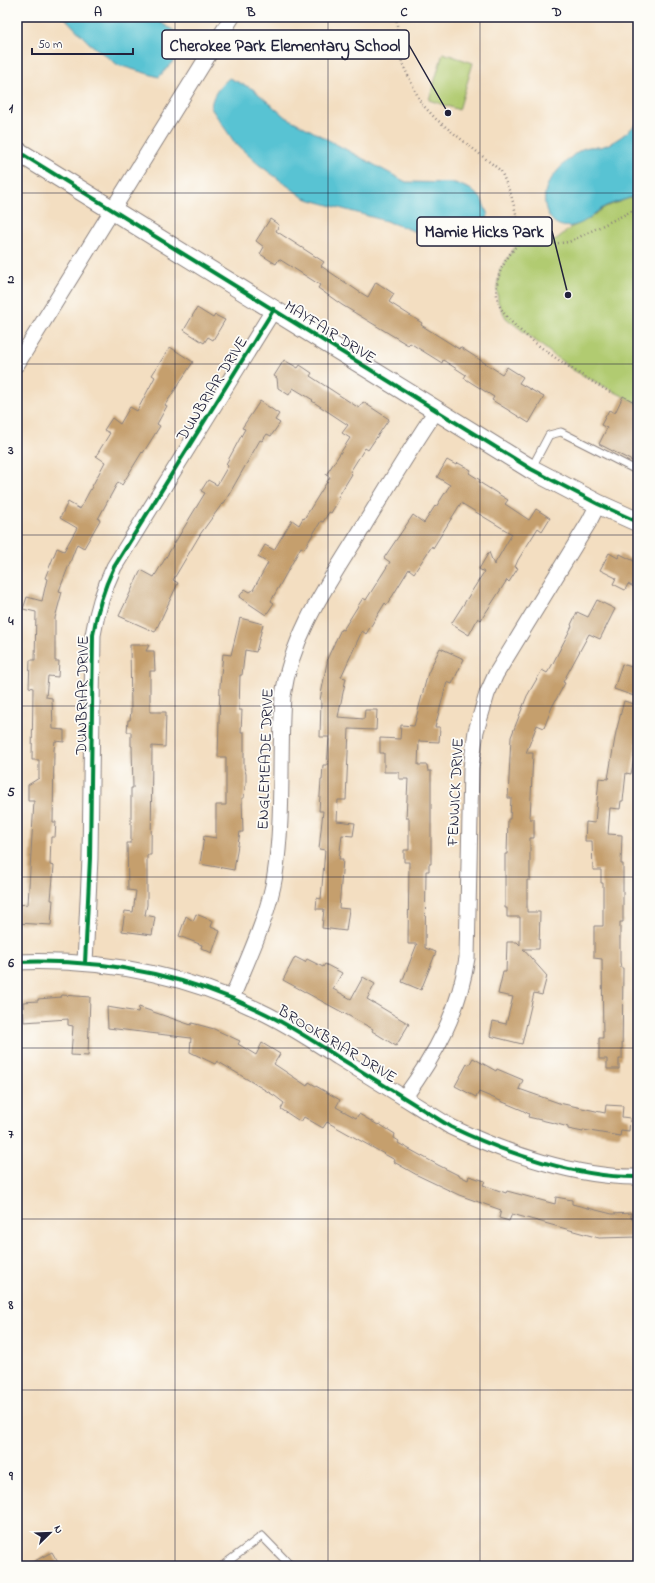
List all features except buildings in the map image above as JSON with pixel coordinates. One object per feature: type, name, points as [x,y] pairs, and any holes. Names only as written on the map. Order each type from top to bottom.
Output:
[{"type":"street","points":[[17,364],[232,17]]},
{"type":"street","name":"MAYFAIR DRIVE","points":[[17,151],[531,469],[598,504],[638,522]]},
{"type":"street","name":"DUNBRIAR DRIVE","points":[[85,963],[90,858],[93,635],[96,612],[103,589],[114,567],[274,309]]},
{"type":"street","name":"ENGLEMEADE DRIVE","points":[[232,998],[262,924],[275,876],[280,823],[282,708],[286,675],[294,650],[303,628],[326,588],[436,411]]},
{"type":"street","name":"FENWICK DRIVE","points":[[404,1098],[431,1058],[445,1032],[454,1014],[463,984],[467,958],[471,768],[476,731],[481,710],[496,674],[589,522],[598,504]]},
{"type":"street","name":"BROOKBRIAR DRIVE","points":[[17,962],[85,963],[147,972],[184,981],[232,998],[283,1022],[451,1127],[505,1150],[590,1172],[621,1178],[638,1177]]},
{"type":"lane","points":[[531,469],[549,435],[561,432],[638,471]]},
{"type":"lane","points":[[222,1566],[262,1536],[291,1566]]},
{"type":"path","points":[[396,17],[402,63],[421,103],[436,119],[501,171],[512,195],[523,239]]},
{"type":"path","points":[[610,392],[567,366],[506,318],[498,302],[497,288],[500,270],[510,252],[523,239],[532,239],[550,244],[569,242],[638,208]]},
{"type":"green space","points":[[443,53],[473,63],[459,110],[429,100]]},
{"type":"green space","points":[[638,195],[638,404],[573,370],[506,318],[498,302],[497,287],[500,270],[515,247],[523,239],[550,244],[572,227],[588,219],[605,207]]},
{"type":"water","points":[[64,17],[152,17],[187,39],[177,57],[159,77],[118,65],[89,43]]},
{"type":"water","points":[[229,78],[253,89],[284,116],[406,182],[455,183],[470,189],[481,198],[488,215],[482,238],[456,246],[386,221],[304,198],[258,164],[235,143],[211,108],[213,99],[217,92]]},
{"type":"water","points":[[638,122],[638,195],[606,206],[577,225],[564,226],[557,224],[551,219],[545,206],[545,191],[548,184],[563,165],[582,149],[610,144],[626,133]]},
{"type":"cycle path","points":[[17,151],[531,469],[598,504],[638,522]]},
{"type":"cycle path","points":[[85,963],[90,858],[93,635],[96,617],[114,567],[274,309]]},
{"type":"cycle path","points":[[17,962],[80,963],[111,966],[172,978],[202,987],[231,998],[280,1021],[451,1127],[472,1137],[518,1155],[542,1162],[591,1173],[638,1177]]},
{"type":"place","name":"Cherokee Park Elementary School","points":[[448,113]]},
{"type":"place","name":"Mamie Hicks Park","points":[[568,295]]}]
